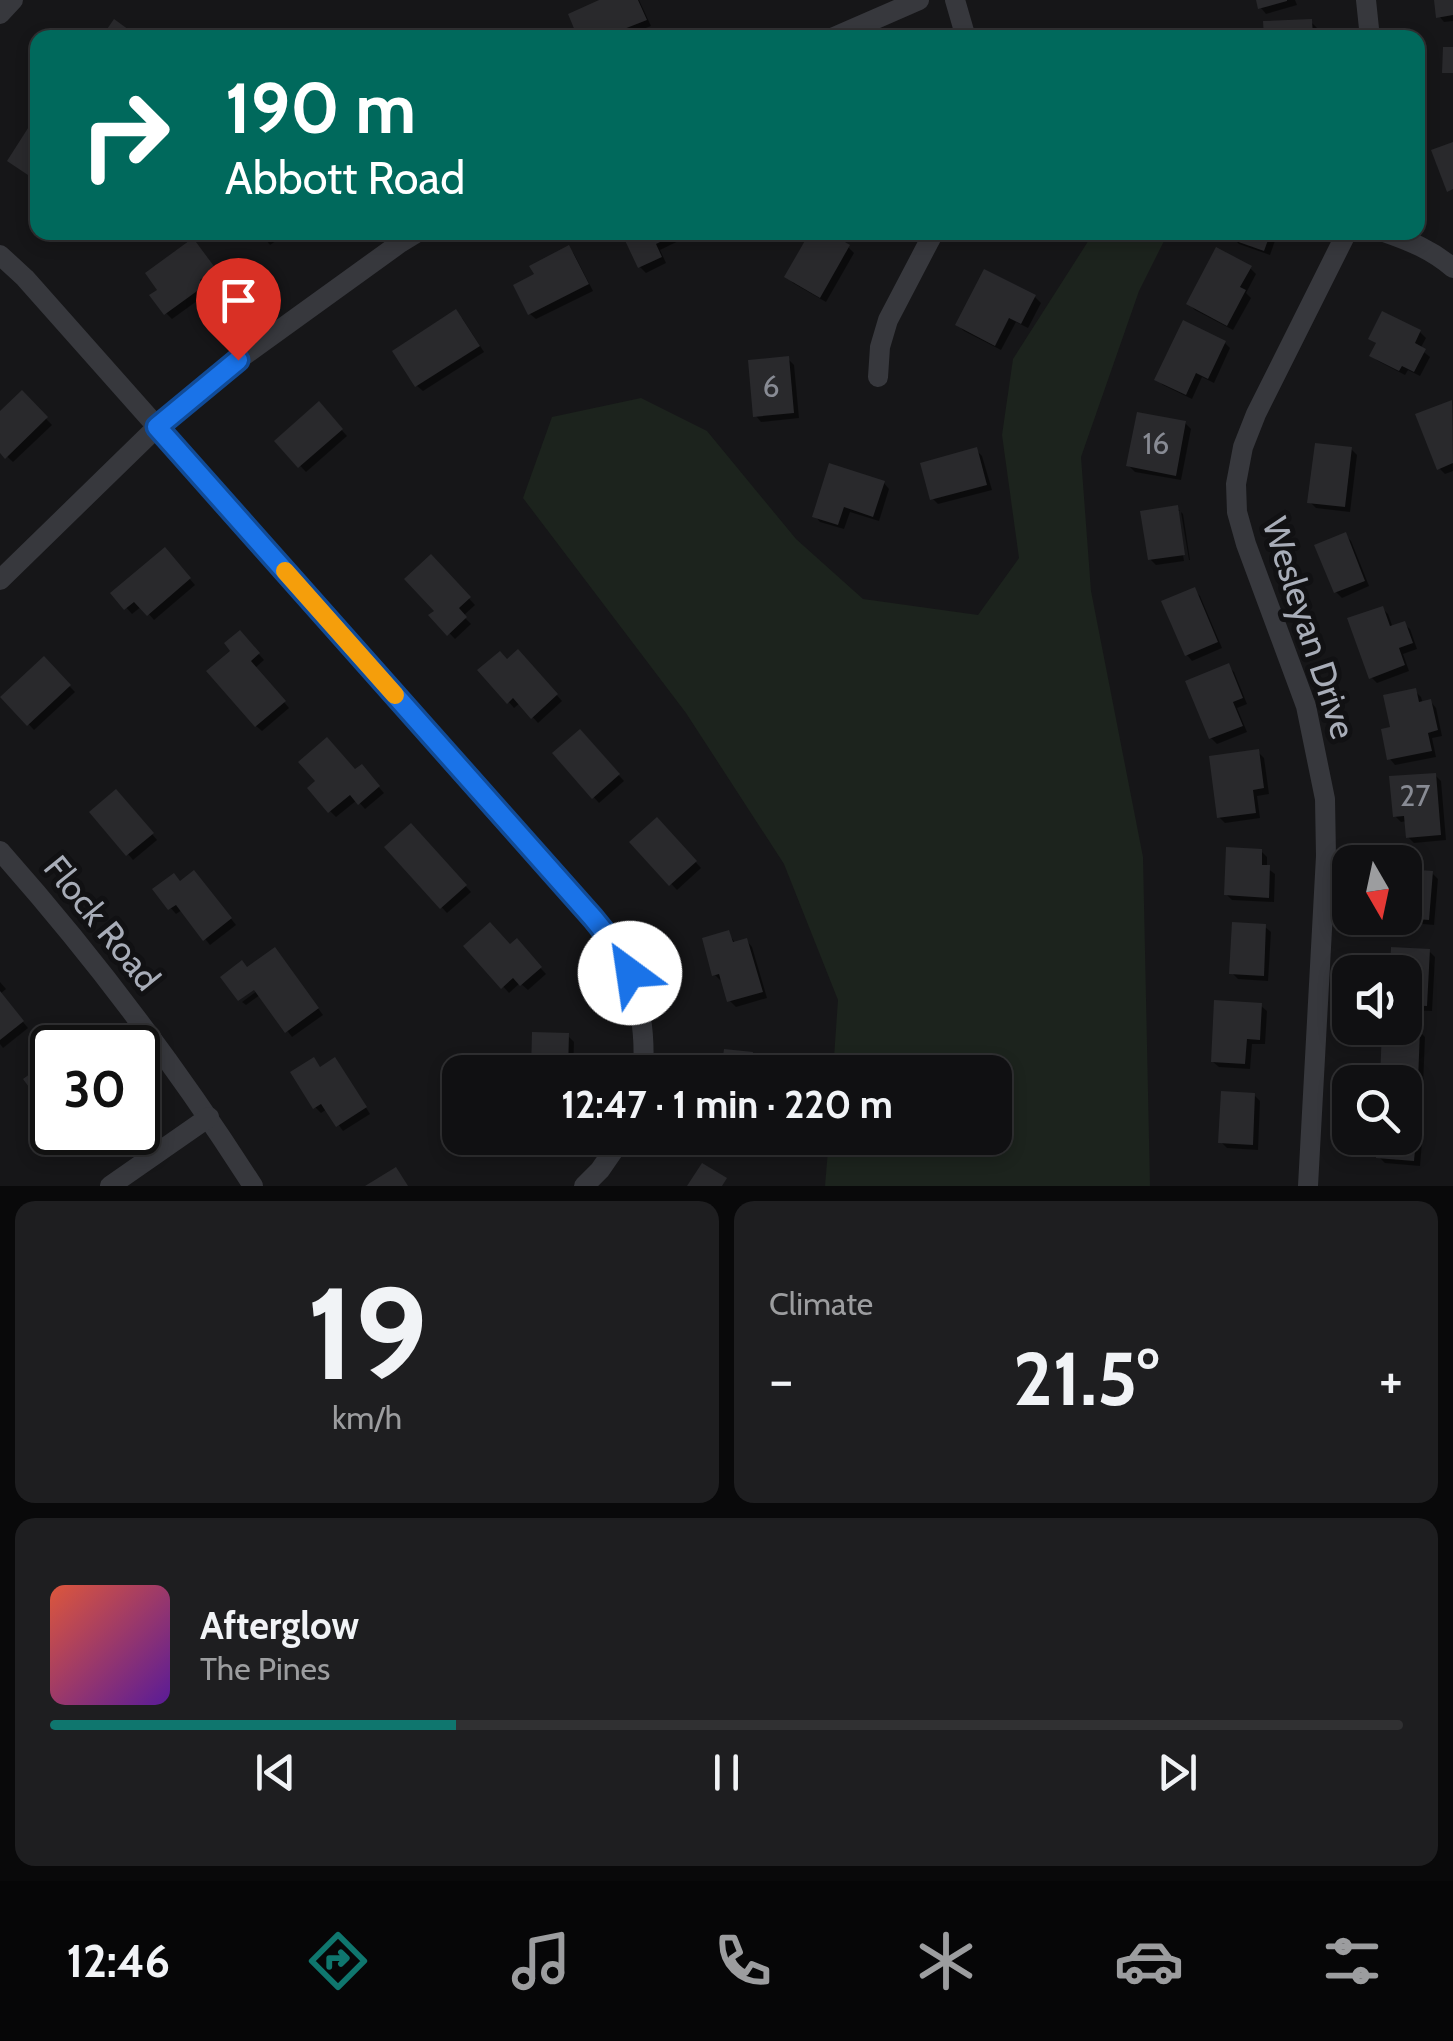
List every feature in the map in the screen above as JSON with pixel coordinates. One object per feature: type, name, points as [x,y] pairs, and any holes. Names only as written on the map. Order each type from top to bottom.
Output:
[{"type":"street","points":[[0,14],[13,0]]},
{"type":"street","points":[[850,30],[919,0]]},
{"type":"street","points":[[955,0],[964,30]]},
{"type":"street","points":[[1366,0],[1369,30]]},
{"type":"street","points":[[0,580],[157,427],[238,360],[405,240]]},
{"type":"street","points":[[878,377],[880,347],[888,320],[930,240]]},
{"type":"street","name":"Wesleyan Drive","points":[[1308,1186],[1326,856],[1324,799],[1306,706],[1246,544],[1236,484],[1256,414],[1342,240]]},
{"type":"street","points":[[1407,240],[1439,256],[1453,268]]},
{"type":"street","points":[[0,255],[25,278],[614,944],[630,973],[639,1002],[644,1055]]},
{"type":"street","name":"Flock Road","points":[[0,850],[137,1016],[253,1186]]},
{"type":"street","points":[[110,1186],[209,1117]]},
{"type":"street","points":[[584,1186],[610,1155]]},
{"type":"shaded area","points":[[1089,240],[1164,240],[1139,291],[1081,457],[1091,591],[1143,857],[1150,1186],[825,1186],[828,1155],[1012,1155],[1012,1055],[834,1055],[838,1000],[784,864],[686,713],[523,498],[552,417],[641,398],[707,431],[796,539],[863,599],[978,615],[1019,558],[1002,435],[1013,359]]},
{"type":"building","points":[[599,0],[638,0],[647,20],[624,30],[575,30],[568,14]]},
{"type":"building","points":[[1256,0],[1287,0],[1287,1],[1258,9]]},
{"type":"building","points":[[1434,0],[1453,0],[1453,15],[1436,18]]},
{"type":"building","points":[[114,19],[129,30],[106,30]]},
{"type":"building","points":[[1312,19],[1313,30],[1264,30],[1263,21]]},
{"type":"building","points":[[1443,47],[1453,47],[1453,73],[1442,73]]},
{"type":"building","points":[[30,125],[30,176],[7,161]]},
{"type":"building","points":[[1453,142],[1453,189],[1447,192],[1431,150]]},
{"type":"building","points":[[190,240],[194,240],[216,269],[200,280],[204,286],[164,315],[149,295],[157,290],[145,273]]},
{"type":"building","points":[[625,240],[664,240],[656,244],[662,257],[638,268]]},
{"type":"building","points":[[805,240],[842,240],[850,245],[820,298],[784,277]]},
{"type":"building","points":[[1233,240],[1268,240],[1264,251]]},
{"type":"building","points":[[569,245],[589,284],[528,315],[513,285],[534,274],[529,266]]},
{"type":"building","points":[[1216,247],[1252,266],[1240,287],[1246,290],[1227,326],[1186,304]]},
{"type":"building","points":[[984,269],[1036,295],[1021,324],[1009,318],[995,346],[955,325]]},
{"type":"building","points":[[456,309],[480,346],[415,387],[392,351]]},
{"type":"building","points":[[1382,311],[1421,330],[1415,343],[1426,349],[1414,372],[1402,366],[1399,371],[1369,356],[1376,343],[1368,339]]},
{"type":"building","points":[[1183,320],[1226,341],[1208,379],[1196,373],[1186,395],[1154,380]]},
{"type":"building","points":[[789,356],[794,413],[753,417],[748,360]]},
{"type":"building","points":[[22,390],[48,417],[5,459],[0,453],[0,411]]},
{"type":"building","points":[[1452,400],[1453,463],[1437,470],[1415,414]]},
{"type":"building","points":[[319,401],[343,429],[298,468],[274,441]]},
{"type":"building","points":[[1137,412],[1186,421],[1176,476],[1126,466]]},
{"type":"building","points":[[1315,443],[1352,447],[1345,507],[1307,503]]},
{"type":"building","points":[[977,447],[987,485],[930,500],[920,463]]},
{"type":"building","points":[[829,463],[885,481],[873,517],[844,507],[838,525],[812,517]]},
{"type":"building","points":[[1178,505],[1185,555],[1148,560],[1140,511]]},
{"type":"building","points":[[1346,532],[1365,581],[1334,593],[1314,545]]},
{"type":"building","points":[[165,547],[191,578],[147,616],[134,602],[124,610],[110,593]]},
{"type":"building","points":[[431,554],[471,597],[459,608],[467,617],[447,636],[428,615],[434,611],[404,579]]},
{"type":"building","points":[[1195,587],[1218,642],[1185,656],[1161,601]]},
{"type":"building","points":[[1383,606],[1390,626],[1405,621],[1413,643],[1399,648],[1405,665],[1369,679],[1347,618]]},
{"type":"building","points":[[240,630],[260,653],[251,661],[286,701],[255,727],[206,671],[230,651],[224,643]]},
{"type":"building","points":[[518,649],[558,694],[531,719],[513,698],[507,704],[477,670],[500,651],[507,659]]},
{"type":"building","points":[[44,656],[71,685],[27,726],[0,697]]},
{"type":"building","points":[[1229,663],[1243,698],[1233,702],[1243,726],[1209,739],[1185,681]]},
{"type":"building","points":[[1416,688],[1419,702],[1431,699],[1438,730],[1428,733],[1432,751],[1387,760],[1381,729],[1390,727],[1383,695]]},
{"type":"building","points":[[580,729],[620,774],[592,799],[552,753]]},
{"type":"building","points":[[327,737],[355,769],[362,764],[380,786],[358,805],[350,795],[328,813],[307,788],[315,781],[298,762]]},
{"type":"building","points":[[1259,749],[1264,788],[1253,790],[1256,813],[1217,818],[1209,756]]},
{"type":"building","points":[[1436,773],[1441,835],[1406,838],[1404,816],[1393,817],[1389,776]]},
{"type":"building","points":[[116,789],[154,833],[126,856],[89,812]]},
{"type":"building","points":[[657,817],[697,861],[669,886],[629,842]]},
{"type":"building","points":[[411,823],[467,885],[440,909],[384,847]]},
{"type":"building","points":[[1226,847],[1262,849],[1262,865],[1270,865],[1269,898],[1224,895]]},
{"type":"building","points":[[194,870],[232,918],[203,941],[176,905],[168,910],[152,889],[174,873],[180,881]]},
{"type":"building","points":[[1422,870],[1433,871],[1429,920],[1422,919]]},
{"type":"building","points":[[490,922],[510,944],[517,938],[542,967],[520,986],[513,978],[501,989],[463,946]]},
{"type":"building","points":[[1232,922],[1266,924],[1264,976],[1229,974]]},
{"type":"building","points":[[729,930],[733,942],[747,938],[763,992],[727,1002],[719,974],[712,976],[702,938]]},
{"type":"building","points":[[275,947],[319,1008],[285,1033],[254,990],[238,1001],[220,977],[242,960],[247,967]]},
{"type":"building","points":[[1391,947],[1430,949],[1427,1006],[1422,1006],[1422,955],[1391,955]]},
{"type":"building","points":[[0,991],[24,1021],[0,1040]]},
{"type":"building","points":[[1214,1000],[1262,1003],[1260,1040],[1247,1039],[1245,1064],[1211,1062]]},
{"type":"building","points":[[532,1032],[569,1033],[568,1055],[531,1055]]},
{"type":"building","points":[[1381,1045],[1419,1045],[1419,1065],[1381,1065]]},
{"type":"building","points":[[724,1049],[753,1052],[752,1055],[723,1055]]},
{"type":"building","points":[[314,1057],[320,1067],[335,1057],[367,1107],[336,1127],[321,1104],[313,1109],[290,1072]]},
{"type":"building","points":[[1221,1091],[1255,1093],[1253,1145],[1218,1143]]},
{"type":"building","points":[[1376,1155],[1415,1155],[1414,1161],[1376,1158]]},
{"type":"building","points":[[702,1163],[727,1178],[722,1186],[687,1186]]},
{"type":"building","points":[[396,1167],[408,1186],[365,1186]]},
{"type":"slow traffic","points":[[285,571],[395,695]]},
{"type":"route","points":[[238,360],[157,427],[593,918],[630,973]]}]
